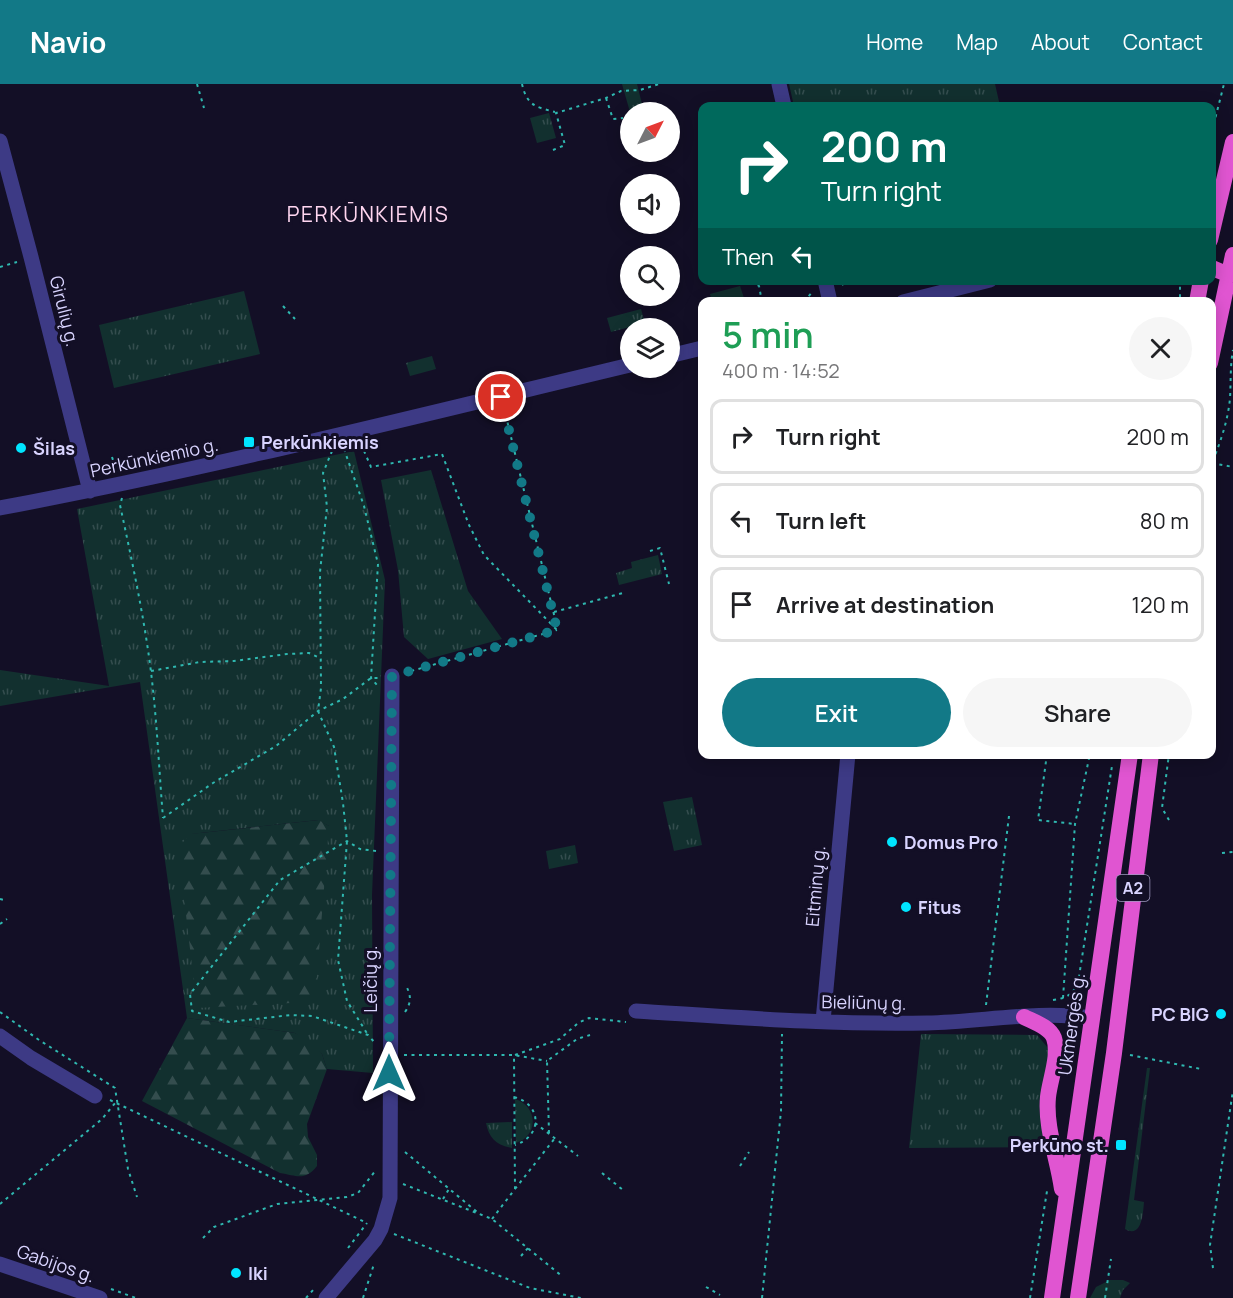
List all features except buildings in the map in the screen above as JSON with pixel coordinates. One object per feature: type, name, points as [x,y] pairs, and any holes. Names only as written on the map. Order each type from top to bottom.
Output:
[{"type":"highway","points":[[1216,214],[1233,142]]},
{"type":"highway","points":[[1216,338],[1231,275],[1233,255]]},
{"type":"highway","points":[[1216,269],[1231,275]]},
{"type":"highway","name":"Ukmergės g.","points":[[1052,1298],[1129,759]]},
{"type":"highway","name":"A2","points":[[1078,1298],[1150,759]]},
{"type":"highway","points":[[1091,1018],[1103,1006],[1119,1002]]},
{"type":"highway","points":[[1024,1017],[1047,1029],[1053,1035],[1055,1053],[1048,1099],[1048,1116],[1065,1208]]},
{"type":"highway","points":[[1091,1018],[1117,1021]]},
{"type":"street","points":[[779,84],[783,102]]},
{"type":"street","name":"Girulių g.","points":[[0,141],[90,491]]},
{"type":"street","points":[[923,297],[970,285]]},
{"type":"street","points":[[680,353],[698,349]]},
{"type":"street","name":"Perkūnkiemio g.","points":[[0,508],[90,491],[338,436],[620,368]]},
{"type":"street","name":"Leičių g.","points":[[326,1298],[375,1240],[374,1226],[390,1197],[392,676]]},
{"type":"street","name":"Eitminų g.","points":[[823,1021],[848,759]]},
{"type":"street","name":"Bieliūnų g.","points":[[636,1011],[823,1021],[928,1023],[1068,1014],[1091,1018]]},
{"type":"street","points":[[0,1036],[95,1096]]},
{"type":"street","name":"Gabijos g.","points":[[0,1264],[100,1298]]},
{"type":"path","points":[[197,84],[204,108]]},
{"type":"path","points":[[522,84],[524,96],[533,106],[556,113],[621,92],[640,90],[659,84]]},
{"type":"path","points":[[1216,115],[1224,84]]},
{"type":"path","points":[[606,98],[613,118],[620,118]]},
{"type":"path","points":[[553,150],[565,145],[556,113]]},
{"type":"path","points":[[0,267],[31,257]]},
{"type":"path","points":[[283,306],[295,319]]},
{"type":"path","points":[[1216,452],[1230,399],[1230,367],[1233,350]]},
{"type":"path","points":[[501,397],[557,630]]},
{"type":"path","points":[[338,436],[323,473],[327,507],[320,572],[321,688],[318,711],[334,747],[347,841],[338,960],[346,1001],[368,1035]]},
{"type":"path","points":[[338,436],[364,506],[378,564],[371,678]]},
{"type":"path","points":[[362,444],[371,467],[442,454],[469,525],[484,555],[557,630]]},
{"type":"path","points":[[1216,464],[1233,467]]},
{"type":"path","points":[[123,496],[120,505],[134,563],[151,671],[159,753],[162,818],[213,783],[276,746],[318,711],[343,699],[371,678],[392,676],[557,630]]},
{"type":"path","points":[[650,551],[660,548],[669,584]]},
{"type":"path","points":[[553,612],[623,593]]},
{"type":"path","points":[[151,671],[200,662],[287,654],[309,653],[321,659]]},
{"type":"path","points":[[1046,759],[1038,820],[1075,824]]},
{"type":"path","points":[[1063,998],[1075,824],[1089,759]]},
{"type":"path","points":[[1168,759],[1162,808],[1169,820]]},
{"type":"path","points":[[1044,1001],[1072,994],[1078,983],[1112,766]]},
{"type":"path","points":[[986,1005],[1009,816]]},
{"type":"path","points":[[347,841],[360,849],[376,851]]},
{"type":"path","points":[[347,841],[280,880],[190,994],[192,1011],[229,1022],[291,1015],[312,1016],[368,1035],[390,1050],[514,1056],[547,1061],[577,1039],[590,1035]]},
{"type":"path","points":[[1222,853],[1233,852]]},
{"type":"path","points":[[0,924],[7,919]]},
{"type":"path","points":[[514,1056],[560,1039],[578,1023],[589,1018],[635,1023],[636,1011]]},
{"type":"path","points":[[0,1012],[115,1089],[128,1169],[137,1197]]},
{"type":"path","points":[[762,1298],[772,1218],[773,1174],[781,1111],[782,1019]]},
{"type":"path","points":[[376,1033],[390,1050]]},
{"type":"path","points":[[514,1056],[514,1189]]},
{"type":"path","points":[[547,1061],[549,1133]]},
{"type":"path","points":[[1213,1268],[1211,1234],[1233,1090]]},
{"type":"path","points":[[514,1097],[527,1103],[532,1109],[535,1123],[531,1136],[526,1141],[514,1145]]},
{"type":"path","points":[[116,1102],[374,1226],[530,1288],[581,1298]]},
{"type":"path","points":[[0,1204],[102,1119],[116,1102]]},
{"type":"path","points":[[535,1123],[578,1156]]},
{"type":"path","points":[[492,1219],[555,1138]]},
{"type":"path","points":[[403,1150],[478,1213]]},
{"type":"path","points":[[740,1166],[749,1152]]},
{"type":"path","points":[[203,1238],[214,1227],[276,1204],[347,1197],[358,1193],[376,1170],[376,1178]]},
{"type":"path","points":[[602,1173],[623,1190]]},
{"type":"path","points":[[403,1184],[492,1219],[563,1277]]},
{"type":"path","points":[[443,1199],[449,1189]]},
{"type":"path","points":[[1030,1298],[1047,1189]]},
{"type":"path","points":[[370,1215],[374,1226]]},
{"type":"path","points":[[346,1251],[374,1226]]},
{"type":"path","points":[[520,1256],[528,1248]]},
{"type":"path","points":[[363,1298],[376,1259],[368,1249]]},
{"type":"path","points":[[1105,1298],[1110,1259]]},
{"type":"path","points":[[306,1298],[320,1282]]},
{"type":"path","points":[[706,1287],[720,1295]]},
{"type":"green space","points":[[622,84],[637,84],[642,102],[627,102]]},
{"type":"green space","points":[[789,84],[995,84],[999,102],[793,102]]},
{"type":"green space","points":[[549,113],[556,138],[537,143],[530,118]]},
{"type":"green space","points":[[740,286],[744,297],[711,297],[710,294]]},
{"type":"green space","points":[[244,291],[260,354],[114,388],[99,325]]},
{"type":"green space","points":[[641,309],[644,318],[620,318],[620,330],[611,332],[607,318]]},
{"type":"green space","points":[[432,356],[436,369],[410,376],[406,363]]},
{"type":"green space","points":[[354,451],[385,580],[372,895],[373,1073],[327,1069],[322,1054],[295,1033],[187,1018],[140,682],[0,706],[0,670],[109,686],[77,509]],"holes":[[[318,820],[329,826],[191,834]]]},
{"type":"green space","points":[[431,470],[468,591],[502,639],[428,659],[404,637],[398,570],[381,480]]},
{"type":"green space","points":[[658,555],[662,574],[619,585],[616,573],[632,568],[631,562]]},
{"type":"green space","points":[[692,797],[702,845],[674,851],[663,802]]},
{"type":"green space","points":[[319,820],[329,826],[316,988],[309,1002],[197,1008],[178,847],[191,834]]},
{"type":"green space","points":[[575,845],[578,863],[549,869],[546,851]]},
{"type":"green space","points":[[187,1018],[295,1033],[311,1042],[322,1054],[327,1069],[307,1124],[308,1137],[317,1155],[317,1166],[313,1171],[305,1176],[280,1173],[142,1101]]},
{"type":"green space","points":[[921,1034],[1037,1035],[1048,1048],[1049,1054],[1048,1147],[909,1148]]},
{"type":"green space","points":[[1147,1068],[1150,1068],[1134,1200],[1144,1202],[1144,1207],[1138,1228],[1131,1231],[1125,1229]]},
{"type":"green space","points":[[515,1099],[528,1108],[533,1121],[529,1134],[516,1143]]},
{"type":"green space","points":[[512,1122],[512,1148],[494,1140],[486,1123]]},
{"type":"green space","points":[[1110,1280],[1123,1280],[1130,1283],[1123,1290],[1120,1298],[1090,1298],[1096,1287]]},
{"type":"place","name":"Perkūnkiemis","points":[[249,442]]},
{"type":"place","name":"Šilas","points":[[21,448]]},
{"type":"place","name":"Domus Pro","points":[[892,842]]},
{"type":"place","name":"Fitus","points":[[906,907]]},
{"type":"place","name":"PC BIG","points":[[1221,1014]]},
{"type":"place","name":"Perkūno st.","points":[[1121,1145]]},
{"type":"place","name":"Iki","points":[[236,1273]]},
{"type":"district","name":"PERKŪNKIEMIS","points":[[368,214]]},
{"type":"route","points":[[389,1073],[392,676],[557,630],[501,397]]}]
